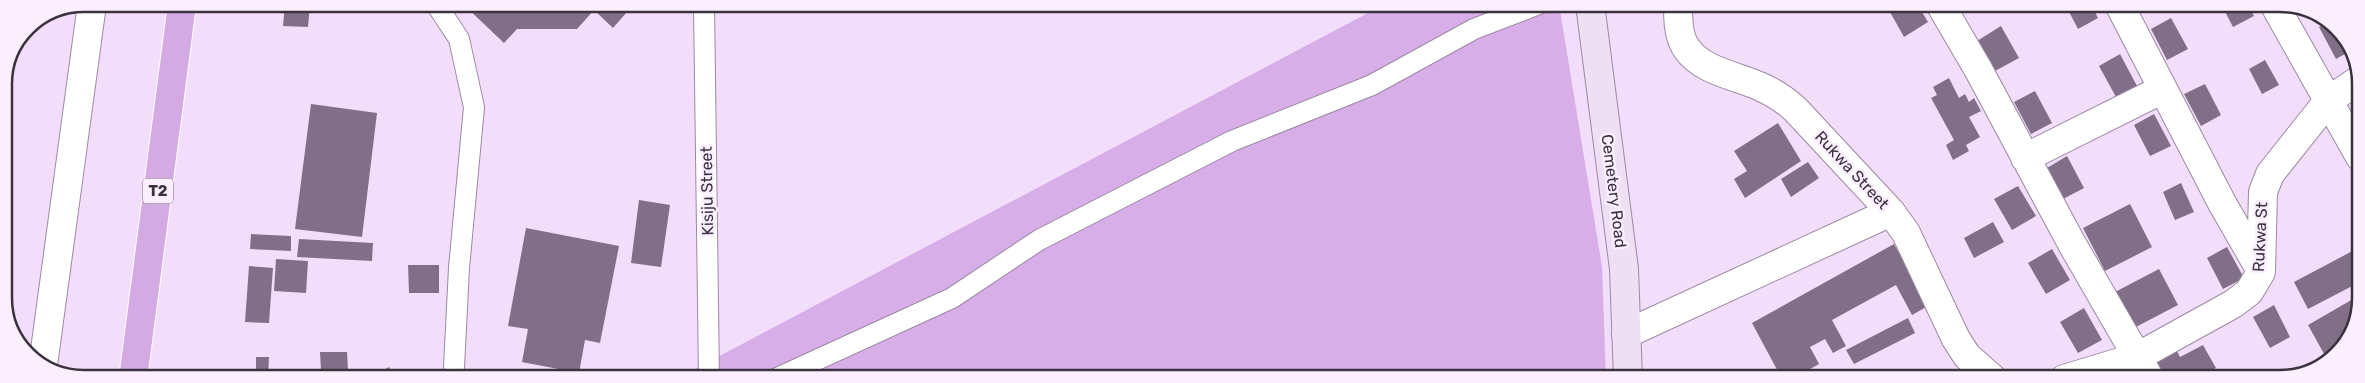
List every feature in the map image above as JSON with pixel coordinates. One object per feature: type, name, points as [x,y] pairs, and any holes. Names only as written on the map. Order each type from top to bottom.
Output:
[{"type":"highway","name":"T2","points":[[134,370],[181,12]]},
{"type":"main road","name":"Cemetery Road","points":[[1591,12],[1624,269],[1628,370]]},
{"type":"street","points":[[44,358],[91,12]]},
{"type":"street","name":"Rukwa Street","points":[[1678,12],[1678,27],[1687,49],[1698,60],[1780,97],[1795,108],[1891,212],[1911,242],[1956,339],[1978,370]]},
{"type":"street","points":[[1945,12],[1978,69],[2072,244],[2144,368],[2129,370]]},
{"type":"street","points":[[2123,12],[2262,272]]},
{"type":"street","points":[[2278,12],[2352,142]]},
{"type":"street","name":"Rukwa St","points":[[2144,368],[2249,292],[2262,272],[2261,221],[2263,192],[2270,174],[2328,101],[2352,84]]},
{"type":"street","points":[[2025,158],[2163,89]]},
{"type":"street","points":[[1626,334],[1891,212]]},
{"type":"lane","points":[[441,12],[459,39],[474,107],[459,268],[454,367]]},
{"type":"lane","name":"Kisiju Street","points":[[704,12],[710,370]]},
{"type":"lane","points":[[795,370],[952,298],[1039,240],[1232,141],[1372,86],[1474,29],[1518,12]]},
{"type":"shaded area","points":[[1370,12],[1560,12],[1602,267],[1606,370],[693,370]]},
{"type":"building","points":[[284,12],[309,12],[308,27],[283,26]]},
{"type":"building","points":[[471,12],[592,12],[577,29],[517,29],[504,43]]},
{"type":"building","points":[[596,12],[627,12],[613,28]]},
{"type":"building","points":[[1890,12],[1922,12],[1928,22],[1904,37]]},
{"type":"building","points":[[2069,12],[2095,12],[2098,18],[2078,29]]},
{"type":"building","points":[[2225,12],[2252,12],[2254,16],[2233,27]]},
{"type":"building","points":[[2171,18],[2188,49],[2167,60],[2151,29]]},
{"type":"building","points":[[2001,26],[2019,58],[1995,71],[1977,41]]},
{"type":"building","points":[[2322,26],[2328,30],[2346,54],[2336,59],[2319,27]]},
{"type":"building","points":[[2120,54],[2137,86],[2116,97],[2099,66]]},
{"type":"building","points":[[2265,60],[2279,85],[2262,94],[2249,69]]},
{"type":"building","points":[[1949,78],[1959,98],[1965,94],[1969,102],[1974,98],[1981,111],[1969,117],[1980,137],[1966,145],[1969,151],[1953,160],[1946,145],[1954,140],[1931,98],[1937,95],[1933,87]]},
{"type":"building","points":[[2205,84],[2221,115],[2201,126],[2184,94]]},
{"type":"building","points":[[2035,91],[2052,123],[2031,134],[2014,102]]},
{"type":"building","points":[[311,104],[377,113],[362,237],[295,229]]},
{"type":"building","points":[[2154,114],[2171,146],[2150,156],[2134,125]]},
{"type":"building","points":[[1778,123],[1801,161],[1745,198],[1734,179],[1747,171],[1734,151]]},
{"type":"building","points":[[2067,156],[2084,188],[2063,199],[2047,168]]},
{"type":"building","points":[[1808,162],[1819,178],[1791,197],[1781,179]]},
{"type":"building","points":[[2181,183],[2194,212],[2175,220],[2163,192]]},
{"type":"building","points":[[2018,186],[2036,216],[2012,230],[1994,199]]},
{"type":"building","points":[[639,200],[670,205],[661,267],[631,263]]},
{"type":"building","points":[[2130,204],[2152,247],[2105,271],[2083,228]]},
{"type":"building","points":[[1993,222],[2004,242],[1974,258],[1964,238]]},
{"type":"building","points":[[526,228],[619,246],[600,343],[585,340],[580,370],[563,370],[522,362],[528,329],[508,326]]},
{"type":"building","points":[[251,234],[291,236],[291,251],[250,249]]},
{"type":"building","points":[[299,239],[373,243],[372,261],[297,257]]},
{"type":"building","points":[[1894,244],[1928,306],[1912,315],[1896,285],[1832,320],[1846,346],[1833,353],[1825,339],[1810,347],[1819,364],[1808,370],[1777,370],[1752,323]]},
{"type":"building","points":[[2227,247],[2244,278],[2223,289],[2207,258]]},
{"type":"building","points":[[2052,249],[2070,280],[2046,294],[2028,263]]},
{"type":"building","points":[[2352,251],[2352,286],[2308,309],[2294,282]]},
{"type":"building","points":[[276,259],[308,261],[306,293],[274,291]]},
{"type":"building","points":[[408,265],[439,265],[439,293],[409,293]]},
{"type":"building","points":[[249,266],[273,268],[269,323],[245,322]]},
{"type":"building","points":[[2159,269],[2178,305],[2134,328],[2115,292]]},
{"type":"building","points":[[2352,300],[2349,322],[2343,335],[2325,355],[2308,325]]},
{"type":"building","points":[[2274,305],[2290,337],[2270,348],[2253,317]]},
{"type":"building","points":[[2084,308],[2102,340],[2078,353],[2060,322]]},
{"type":"building","points":[[1908,318],[1915,333],[1854,364],[1846,350]]},
{"type":"building","points":[[2203,345],[2216,368],[2212,370],[2160,370],[2155,360],[2176,349],[2180,357]]},
{"type":"building","points":[[320,352],[347,352],[348,370],[321,370]]},
{"type":"building","points":[[256,357],[269,357],[268,370],[256,370]]}]
